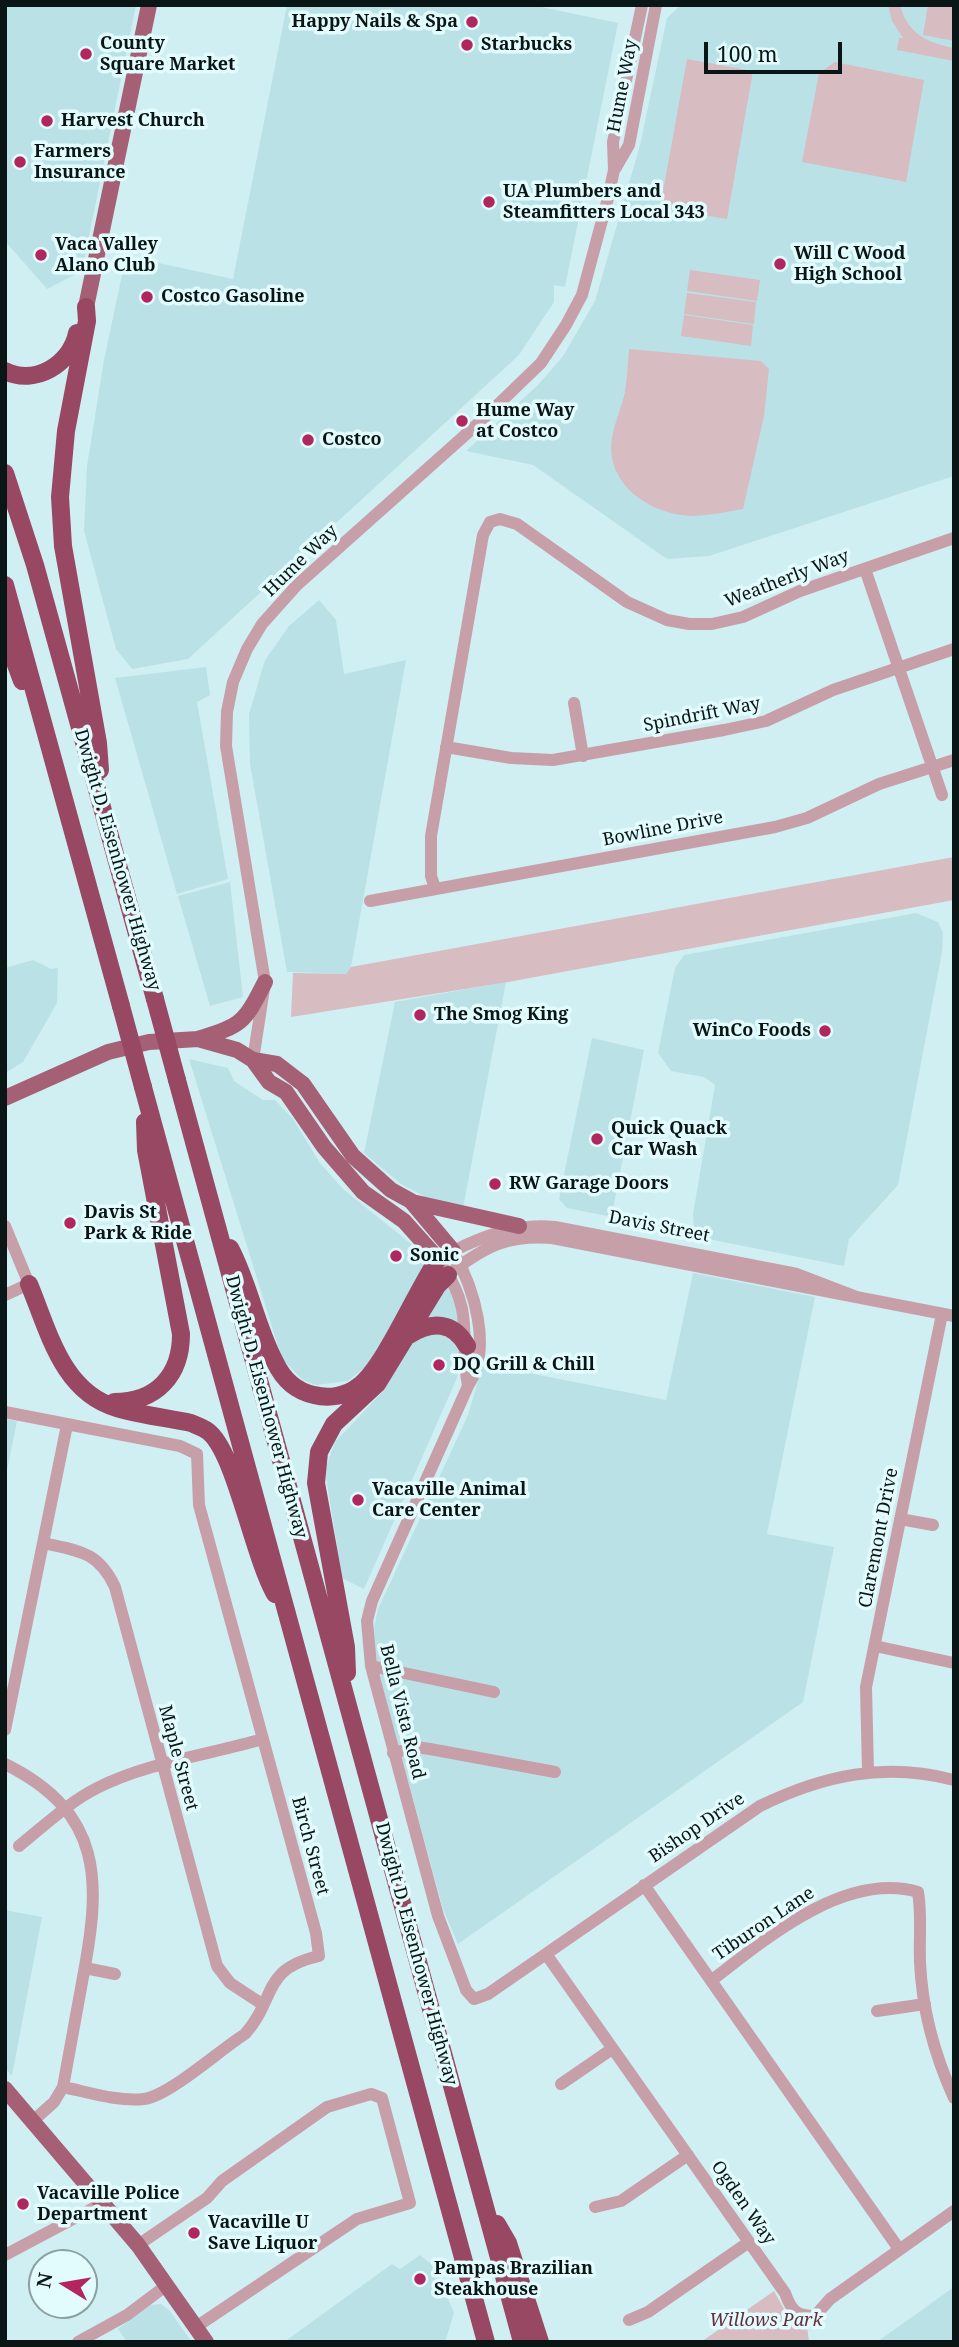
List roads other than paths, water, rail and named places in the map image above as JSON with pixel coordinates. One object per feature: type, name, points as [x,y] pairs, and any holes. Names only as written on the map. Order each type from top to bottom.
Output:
[{"type":"highway","points":[[5,371],[30,376],[57,366],[76,340],[86,307]]},
{"type":"highway","points":[[86,307],[87,321],[63,453],[61,522],[98,743],[102,809]]},
{"type":"highway","name":"Dwight D. Eisenhower Highway","points":[[5,473],[35,565],[156,999],[522,2342]]},
{"type":"highway","name":"Dwight D. Eisenhower Highway","points":[[5,585],[486,2342]]},
{"type":"highway","points":[[5,635],[51,751]]},
{"type":"highway","points":[[102,1402],[128,1402],[156,1392],[177,1366],[181,1351],[181,1334],[146,1150],[143,1087]]},
{"type":"highway","points":[[216,1224],[242,1271],[269,1349],[282,1376],[293,1387],[318,1396],[348,1393],[361,1384],[450,1263]]},
{"type":"highway","points":[[349,1708],[346,1647],[316,1483],[318,1452],[334,1424],[377,1384],[450,1263]]},
{"type":"highway","points":[[29,1284],[68,1373],[81,1390],[115,1408],[191,1423],[210,1433],[227,1463],[262,1572],[288,1616]]},
{"type":"highway","points":[[408,1335],[423,1326],[438,1324],[458,1333],[467,1346]]},
{"type":"highway","points":[[483,2199],[508,2243],[540,2342]]},
{"type":"main road","points":[[86,307],[149,5]]},
{"type":"main road","points":[[198,1040],[238,1026],[247,1017],[265,982]]},
{"type":"main road","points":[[5,1098],[108,1052],[149,1042],[198,1040],[237,1050],[253,1060],[277,1065],[303,1084],[353,1156],[391,1190],[411,1201],[519,1226]]},
{"type":"main road","points":[[253,1060],[269,1082],[286,1092],[324,1147],[355,1184],[404,1221],[450,1263]]},
{"type":"main road","points":[[411,1201],[450,1263]]},
{"type":"main road","points":[[5,2089],[138,2245],[206,2342]]},
{"type":"street","name":"Hume Way","points":[[253,1060],[265,982],[226,746],[229,696],[239,666],[262,624],[297,585],[482,420],[541,363],[582,295],[614,170],[613,142],[642,5]]},
{"type":"street","name":"Hume Way","points":[[614,170],[629,145],[656,5]]},
{"type":"street","name":"Weatherly Way","points":[[446,747],[483,535],[490,522],[499,519],[517,524],[627,602],[667,620],[689,624],[712,624],[743,617],[800,591],[954,538]]},
{"type":"street","points":[[865,569],[942,795]]},
{"type":"street","name":"Spindrift Way","points":[[446,747],[533,760],[583,756],[766,721],[833,690],[954,649]]},
{"type":"street","points":[[574,703],[583,756]]},
{"type":"street","points":[[435,888],[431,876],[429,849],[446,747]]},
{"type":"street","name":"Bowline Drive","points":[[370,901],[775,827],[807,818],[879,784],[954,760]]},
{"type":"street","points":[[5,1226],[29,1284],[5,1295]]},
{"type":"street","name":"Davis Street","points":[[450,1263],[484,1236],[519,1226],[568,1229],[797,1274],[857,1297]]},
{"type":"street","name":"Davis Street","points":[[450,1263],[507,1240],[538,1237],[948,1315]]},
{"type":"street","name":"Bella Vista Road","points":[[450,1263],[463,1310],[468,1386]]},
{"type":"street","name":"Bella Vista Road","points":[[450,1263],[478,1331],[477,1372],[468,1386],[372,1601],[367,1621],[371,1667],[438,1916],[460,1980],[474,1998],[488,1994]]},
{"type":"street","name":"Claremont Drive","points":[[868,1771],[865,1702],[900,1519],[948,1315]]},
{"type":"street","points":[[5,1412],[67,1425],[5,1730]]},
{"type":"street","name":"Birch Street","points":[[63,2087],[127,2099],[147,2099],[163,2091],[245,2034],[285,1968],[319,1956],[316,1933],[199,1505],[197,1454],[182,1447],[67,1425]]},
{"type":"street","points":[[900,1519],[933,1525]]},
{"type":"street","name":"Maple Street","points":[[43,1543],[90,1555],[108,1573],[115,1587],[218,1966],[230,1983],[262,2004]]},
{"type":"street","points":[[875,1646],[954,1663]]},
{"type":"street","points":[[371,1667],[494,1692]]},
{"type":"street","points":[[19,1846],[64,1810],[99,1787],[163,1766],[264,1739]]},
{"type":"street","points":[[393,1753],[416,1747],[555,1772]]},
{"type":"street","points":[[5,1764],[37,1783],[64,1810],[85,1843],[95,1896],[63,2087],[54,2102],[34,2120]]},
{"type":"street","name":"Bishop Drive","points":[[488,1994],[760,1806],[823,1779],[868,1771],[904,1771],[954,1780]]},
{"type":"street","points":[[644,1885],[900,2249]]},
{"type":"street","name":"Tiburon Lane","points":[[711,1982],[798,1920],[836,1897],[873,1888],[904,1888],[918,1892],[920,1965],[925,2004],[934,2047],[954,2098]]},
{"type":"street","name":"Ogden Way","points":[[546,1954],[785,2292],[791,2309],[802,2316],[816,2316],[830,2300],[954,2211]]},
{"type":"street","points":[[85,1968],[115,1974]]},
{"type":"street","points":[[877,2011],[925,2004]]},
{"type":"street","points":[[561,2084],[612,2049]]},
{"type":"street","points":[[138,2245],[207,2198],[222,2181],[327,2107],[371,2094],[382,2098],[410,2203],[357,2219],[196,2327]]},
{"type":"street","points":[[595,2207],[621,2201],[688,2155]]},
{"type":"street","points":[[5,2255],[103,2203]]},
{"type":"street","points":[[629,2320],[648,2312],[749,2242]]},
{"type":"street","points":[[78,2342],[127,2315],[167,2285]]},
{"type":"place","name":"Happy Nails & Spa","points":[[472,22]]},
{"type":"place","name":"Starbucks","points":[[467,45]]},
{"type":"place","name":"County Square Market","points":[[86,54]]},
{"type":"place","name":"Harvest Church","points":[[47,121]]},
{"type":"place","name":"Farmers Insurance","points":[[20,162]]},
{"type":"place","name":"UA Plumbers and Steamfitters Local 343","points":[[489,202]]},
{"type":"place","name":"Vaca Valley Alano Club","points":[[41,255]]},
{"type":"place","name":"Will C Wood High School","points":[[780,264]]},
{"type":"place","name":"Costco Gasoline","points":[[147,297]]},
{"type":"place","name":"Hume Way at Costco","points":[[462,421]]},
{"type":"place","name":"Costco","points":[[308,440]]},
{"type":"place","name":"The Smog King","points":[[420,1015]]},
{"type":"place","name":"WinCo Foods","points":[[825,1031]]},
{"type":"place","name":"Quick Quack Car Wash","points":[[597,1139]]},
{"type":"place","name":"RW Garage Doors","points":[[495,1184]]},
{"type":"place","name":"Davis St Park & Ride","points":[[70,1223]]},
{"type":"place","name":"Sonic","points":[[396,1256]]},
{"type":"place","name":"DQ Grill & Chill","points":[[439,1365]]},
{"type":"place","name":"Vacaville Animal Care Center","points":[[358,1500]]},
{"type":"place","name":"Vacaville Police Department","points":[[23,2204]]},
{"type":"place","name":"Vacaville U Save Liquor","points":[[194,2233]]},
{"type":"place","name":"Pampas Brazilian Steakhouse","points":[[420,2279]]},
{"type":"park label","name":"Willows Park","points":[[766,2321]]}]
